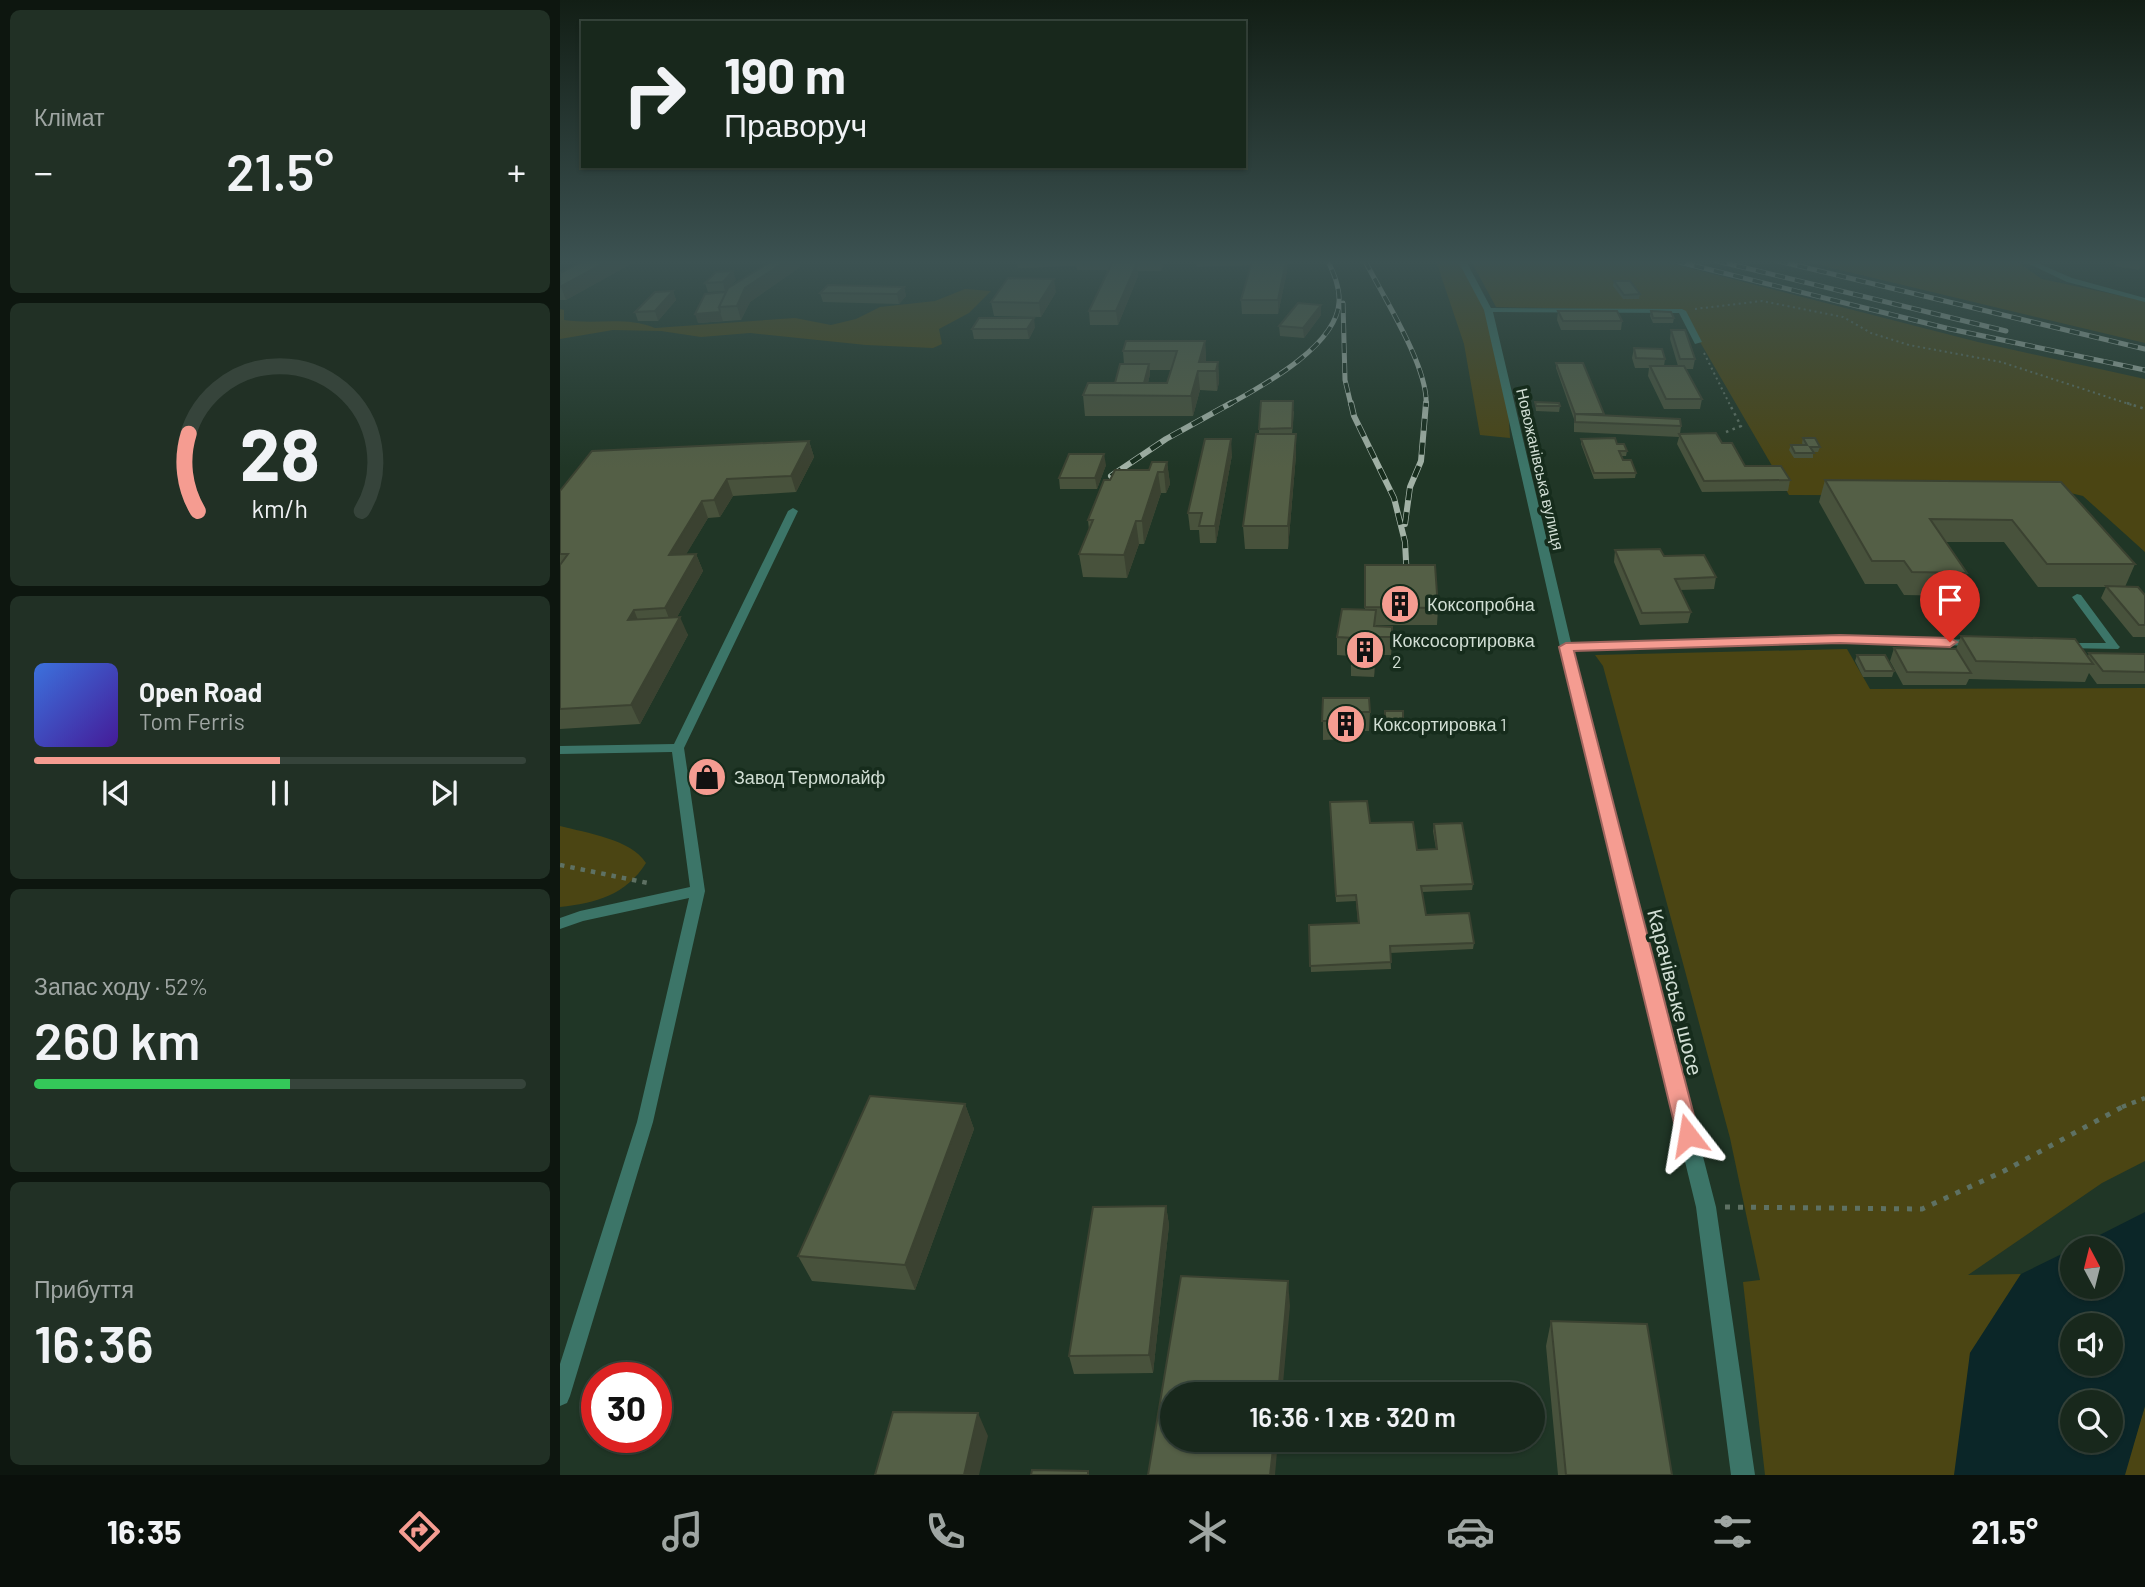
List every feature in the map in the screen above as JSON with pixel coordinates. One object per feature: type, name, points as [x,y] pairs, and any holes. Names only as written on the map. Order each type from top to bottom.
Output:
[{"type":"street","name":"Новожанівська вулиця","points":[[1493,330],[1566,647]]},
{"type":"street","points":[[1692,330],[1698,342]]},
{"type":"street","name":"Карачівське шосе","points":[[1566,647],[1706,1207],[1743,1475]]},
{"type":"lane","points":[[560,1396],[645,1122],[698,891],[678,748],[793,511]]},
{"type":"lane","points":[[2059,646],[2114,647],[2077,597]]},
{"type":"lane","points":[[1566,647],[1840,639],[1991,643]]},
{"type":"lane","points":[[560,750],[678,748]]},
{"type":"lane","points":[[560,924],[580,916],[698,891]]},
{"type":"path","points":[[1865,330],[1909,345],[2001,362],[2145,409]]},
{"type":"path","points":[[1698,342],[1741,426],[1726,432]]},
{"type":"path","points":[[560,865],[617,879],[657,885]]},
{"type":"path","points":[[1706,1207],[1922,1209],[2004,1171],[2116,1109],[2145,1098]]},
{"type":"shaded area","points":[[560,330],[939,330],[942,344],[933,348],[866,345],[750,333],[701,337],[661,331],[613,330],[560,339]]},
{"type":"shaded area","points":[[1459,330],[1493,330],[1507,390],[1510,438],[1480,435]]},
{"type":"shaded area","points":[[1693,330],[1931,330],[2145,379],[2145,552],[2083,496],[2049,488],[2071,496],[1789,495]]},
{"type":"shaded area","points":[[2090,330],[2145,330],[2145,343]]},
{"type":"shaded area","points":[[1847,649],[1870,689],[2145,688],[2145,1161],[2102,1183],[1968,1275],[2021,1274],[1970,1353],[1965,1475],[1765,1475],[1743,1282],[1760,1280],[1730,1138],[1603,666],[1595,655]]},
{"type":"shaded area","points":[[560,826],[619,843],[630,848],[646,863],[629,883],[609,896],[560,907]]},
{"type":"shaded area","points":[[2145,1406],[2145,1475],[2125,1475],[2125,1471]]},
{"type":"water","points":[[2145,1212],[2145,1406],[2125,1475],[1954,1475],[1970,1353],[2021,1274],[2060,1255],[2060,1299],[2123,1299],[2123,1236],[2098,1236]]},
{"type":"building","points":[[1671,330],[1685,330],[1695,359],[1680,359]]},
{"type":"building","points":[[1126,341],[1205,341],[1199,362],[1218,362],[1216,371],[1198,371],[1191,396],[1083,395],[1088,383],[1167,383],[1177,351],[1123,351]]},
{"type":"building","points":[[1634,348],[1662,349],[1665,359],[1636,358]]},
{"type":"building","points":[[1556,363],[1583,363],[1604,414],[1575,414]]},
{"type":"building","points":[[1120,364],[1149,364],[1144,383],[1115,383]]},
{"type":"building","points":[[1650,366],[1684,366],[1702,399],[1666,399]]},
{"type":"building","points":[[1261,401],[1293,401],[1292,428],[1259,429]]},
{"type":"building","points":[[1535,402],[1559,403],[1560,406],[1536,406]]},
{"type":"building","points":[[1575,414],[1680,419],[1681,426],[1575,422]]},
{"type":"building","points":[[1716,433],[1722,443],[1732,443],[1745,466],[1781,466],[1790,480],[1704,481],[1679,434]]},
{"type":"building","points":[[1256,434],[1296,434],[1288,526],[1243,526]]},
{"type":"building","points":[[1615,438],[1617,444],[1624,444],[1627,451],[1619,451],[1623,460],[1631,460],[1636,473],[1594,473],[1581,439]]},
{"type":"building","points":[[1803,438],[1815,438],[1820,447],[1810,447],[1814,453],[1795,453],[1791,445],[1807,445]]},
{"type":"building","points":[[1205,439],[1231,439],[1215,526],[1199,526],[1202,513],[1188,513]]},
{"type":"building","points":[[809,441],[791,476],[727,479],[714,500],[702,501],[669,555],[696,554],[665,608],[634,610],[628,620],[680,617],[631,705],[560,709],[560,565],[568,554],[560,554],[560,491],[592,451]]},
{"type":"building","points":[[1069,454],[1104,454],[1095,478],[1059,478]]},
{"type":"building","points":[[1152,462],[1167,462],[1164,472],[1158,472],[1142,521],[1136,521],[1124,555],[1079,554],[1093,520],[1088,520],[1104,480],[1110,480],[1115,470],[1149,470]]},
{"type":"building","points":[[1825,480],[2061,482],[2135,564],[2047,564],[2012,520],[1930,519],[1967,573],[1912,572],[1904,561],[1872,561]]},
{"type":"building","points":[[1660,549],[1664,556],[1704,555],[1716,577],[1675,579],[1691,612],[1642,613],[1615,550]]},
{"type":"building","points":[[1365,565],[1435,565],[1438,608],[1365,607]]},
{"type":"building","points":[[2106,586],[2138,587],[2145,595],[2145,625],[2139,625]]},
{"type":"building","points":[[1342,609],[1376,610],[1374,626],[1392,627],[1392,637],[1376,637],[1374,658],[1351,657],[1354,638],[1337,637]]},
{"type":"building","points":[[1961,636],[2075,639],[2093,664],[1976,661]]},
{"type":"building","points":[[1894,648],[1956,649],[1971,673],[1907,672]]},
{"type":"building","points":[[2089,653],[2145,654],[2145,672],[2103,671]]},
{"type":"building","points":[[1857,655],[1885,655],[1894,671],[1865,671]]},
{"type":"building","points":[[1323,698],[1369,698],[1370,712],[1346,712],[1347,721],[1322,721]]},
{"type":"building","points":[[1385,711],[1403,711],[1403,722],[1385,721]]},
{"type":"building","points":[[1367,801],[1370,823],[1413,822],[1417,850],[1437,849],[1434,824],[1462,823],[1473,884],[1421,886],[1426,915],[1469,913],[1474,943],[1390,946],[1391,962],[1310,966],[1309,925],[1359,923],[1356,895],[1336,896],[1330,802]]},
{"type":"building","points":[[870,1096],[965,1104],[905,1265],[798,1256]]},
{"type":"building","points":[[1166,1206],[1149,1355],[1069,1356],[1093,1207]]},
{"type":"building","points":[[1181,1276],[1288,1281],[1279,1382],[1163,1382]]},
{"type":"building","points":[[1551,1321],[1647,1324],[1672,1475],[1566,1475]]},
{"type":"building","points":[[1160,1403],[1160,1452],[1273,1452],[1270,1475],[1148,1475]]},
{"type":"building","points":[[893,1412],[978,1413],[964,1475],[875,1475]]},
{"type":"building","points":[[1032,1470],[1088,1471],[1088,1475],[1031,1475]]},
{"type":"railway","points":[[1228,405],[1296,363],[1328,330]]},
{"type":"railway","points":[[1344,330],[1345,380],[1351,405]]},
{"type":"railway","points":[[1402,330],[1420,372],[1426,404]]},
{"type":"railway","points":[[1954,330],[2145,370]]},
{"type":"railway","points":[[2001,330],[2006,331]]},
{"type":"railway","points":[[2065,330],[2145,349]]},
{"type":"railway","points":[[1111,476],[1166,439],[1231,403]]},
{"type":"railway","points":[[1351,403],[1354,416],[1394,498],[1405,542],[1407,580]]},
{"type":"railway","points":[[1405,524],[1410,487],[1421,461],[1426,404]]},
{"type":"place","name":"Коксопробна","points":[[1400,604]]},
{"type":"place","name":"Коксосортировка 2","points":[[1365,650]]},
{"type":"place","name":"Коксортировка 1","points":[[1346,724]]},
{"type":"place","name":"Завод Термолайф","points":[[707,777]]},
{"type":"route","points":[[1688,1135],[1566,647],[1840,639],[1950,642]]}]
